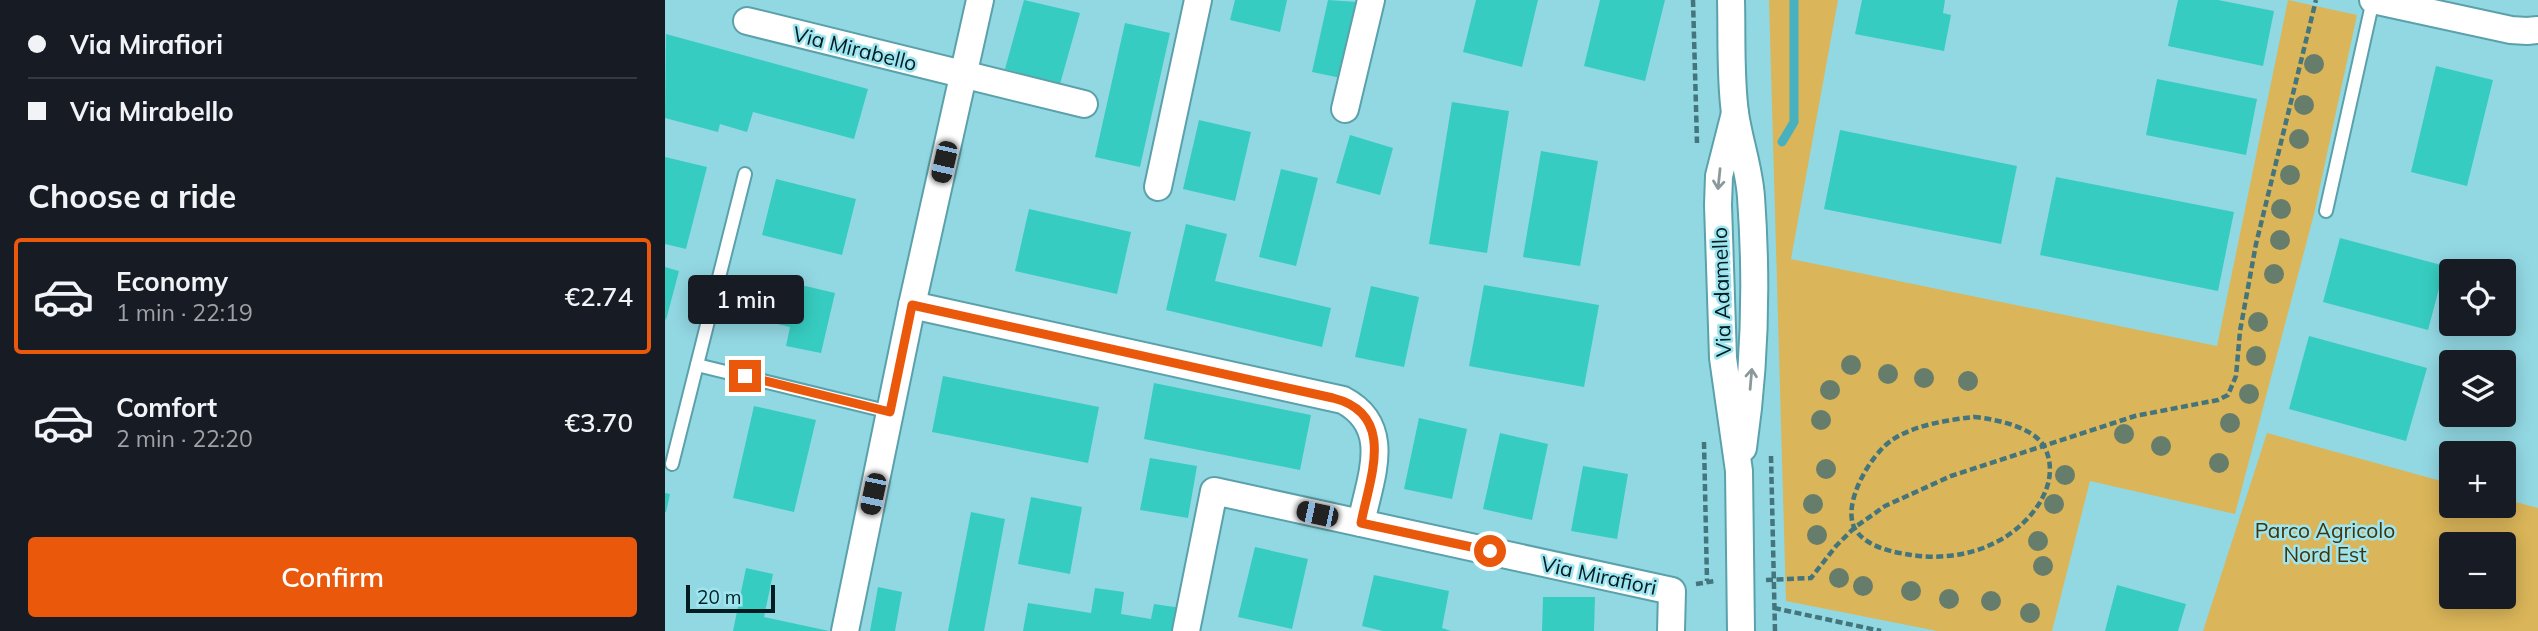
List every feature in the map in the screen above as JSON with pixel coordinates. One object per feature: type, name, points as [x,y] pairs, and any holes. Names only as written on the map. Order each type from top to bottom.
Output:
[{"type":"street","points":[[845,631],[912,305],[980,0]]},
{"type":"street","points":[[1158,187],[1198,0]]},
{"type":"street","points":[[1345,109],[1371,0]]},
{"type":"street","name":"Via Adamello","points":[[1731,0],[1735,113],[1721,165],[1718,205],[1724,367],[1739,471],[1741,631]]},
{"type":"street","points":[[2373,0],[2511,30],[2538,30]]},
{"type":"street","name":"Via Mirabello","points":[[747,21],[1084,104]]},
{"type":"street","points":[[912,305],[1343,400],[1364,415],[1375,438],[1374,458],[1361,523]]},
{"type":"street","name":"Via Mirafiori","points":[[1186,631],[1214,491],[1672,591],[1671,631]]},
{"type":"lane","points":[[2326,211],[2373,0]]},
{"type":"lane","points":[[672,464],[745,174]]},
{"type":"lane","points":[[697,365],[890,412]]},
{"type":"path","points":[[1775,631],[1774,580],[1811,578],[1854,528],[1885,506],[1951,476],[2135,415],[2218,400],[2228,395],[2233,386],[2256,244],[2316,0]]},
{"type":"path","points":[[1974,417],[2009,424],[2033,436],[2044,446],[2048,472],[2041,501],[2028,519],[2011,534],[1989,546],[1944,556],[1924,557],[1888,550],[1867,542],[1854,528],[1852,513],[1859,483],[1876,456],[1892,440],[1934,424],[1974,417]]},
{"type":"path","points":[[1742,600],[1881,631]]},
{"type":"green space","points":[[1769,0],[1838,0],[1791,259],[2217,346],[2288,0],[2357,15],[2314,214],[2235,514],[2090,481],[2052,631],[1937,631],[1786,601]]},
{"type":"green space","name":"Parco Agricolo Nord Est","points":[[2267,433],[2439,480],[2439,518],[2516,518],[2516,502],[2538,508],[2538,631],[2203,631]]},
{"type":"building","points":[[1024,0],[1080,13],[1060,84],[1005,69]]},
{"type":"building","points":[[1235,0],[1287,0],[1280,32],[1230,20]]},
{"type":"building","points":[[1328,0],[1358,2],[1341,78],[1312,72]]},
{"type":"building","points":[[1476,0],[1538,0],[1522,67],[1463,52]]},
{"type":"building","points":[[1600,0],[1665,0],[1645,81],[1584,66]]},
{"type":"building","points":[[1862,0],[1945,0],[1943,13],[1951,15],[1944,51],[1855,34]]},
{"type":"building","points":[[2178,0],[2218,0],[2274,11],[2263,66],[2168,46]]},
{"type":"building","points":[[1125,23],[1170,33],[1140,167],[1095,157]]},
{"type":"building","points":[[666,34],[868,89],[854,139],[753,112],[747,132],[720,124],[718,132],[665,118]]},
{"type":"building","points":[[2436,66],[2493,80],[2467,186],[2411,172]]},
{"type":"building","points":[[2157,79],[2257,99],[2246,155],[2146,135]]},
{"type":"building","points":[[1452,102],[1509,111],[1487,253],[1429,244]]},
{"type":"building","points":[[1199,120],[1251,132],[1235,201],[1183,189]]},
{"type":"building","points":[[1840,130],[2017,166],[2001,244],[1824,209]]},
{"type":"building","points":[[1350,135],[1393,148],[1380,195],[1336,183]]},
{"type":"building","points":[[1541,151],[1598,161],[1580,266],[1523,257]]},
{"type":"building","points":[[665,157],[707,167],[686,249],[665,244]]},
{"type":"building","points":[[1281,169],[1318,178],[1296,266],[1259,257]]},
{"type":"building","points":[[2056,177],[2234,212],[2218,291],[2040,255]]},
{"type":"building","points":[[776,179],[856,199],[842,255],[762,235]]},
{"type":"building","points":[[1029,209],[1131,232],[1117,294],[1015,271]]},
{"type":"building","points":[[1186,224],[1227,234],[1215,281],[1331,308],[1322,347],[1166,310]]},
{"type":"building","points":[[2340,238],[2439,264],[2439,289],[2428,330],[2323,302]]},
{"type":"building","points":[[665,267],[679,271],[666,320],[665,319]]},
{"type":"building","points":[[763,276],[835,293],[821,353],[786,346],[790,327],[753,318]]},
{"type":"building","points":[[1484,285],[1599,305],[1584,387],[1469,366]]},
{"type":"building","points":[[1371,286],[1419,297],[1404,367],[1355,357]]},
{"type":"building","points":[[2309,336],[2427,368],[2406,441],[2289,409]]},
{"type":"building","points":[[943,376],[1099,407],[1088,463],[932,432]]},
{"type":"building","points":[[1154,383],[1311,415],[1300,470],[1144,439]]},
{"type":"building","points":[[754,406],[816,420],[794,512],[733,498]]},
{"type":"building","points":[[1419,418],[1467,429],[1452,499],[1404,489]]},
{"type":"building","points":[[1500,433],[1548,444],[1532,520],[1483,509]]},
{"type":"building","points":[[1150,458],[1197,466],[1188,518],[1140,510]]},
{"type":"building","points":[[1583,466],[1628,474],[1617,539],[1571,531]]},
{"type":"building","points":[[665,493],[670,494],[666,512],[665,512]]},
{"type":"building","points":[[1031,497],[1082,507],[1070,574],[1018,564]]},
{"type":"building","points":[[971,512],[1005,519],[984,631],[948,631]]},
{"type":"building","points":[[1255,547],[1308,559],[1292,629],[1238,617]]},
{"type":"building","points":[[746,568],[773,574],[764,617],[829,631],[733,631]]},
{"type":"building","points":[[1374,575],[1449,591],[1442,628],[1451,631],[1383,631],[1362,626]]},
{"type":"building","points":[[2117,585],[2186,604],[2178,631],[2105,631]]},
{"type":"building","points":[[878,587],[902,592],[895,631],[870,631]]},
{"type":"building","points":[[1095,588],[1124,592],[1121,614],[1151,619],[1154,604],[1181,608],[1177,631],[1023,631],[1028,603],[1091,613]]},
{"type":"building","points":[[1543,597],[1595,597],[1594,631],[1542,631]]},
{"type":"waterway","points":[[1782,142],[1794,122],[1794,0]]},
{"type":"route","points":[[745,376],[890,412],[912,305],[1343,400],[1364,415],[1375,438],[1374,458],[1361,523],[1490,551]]}]
